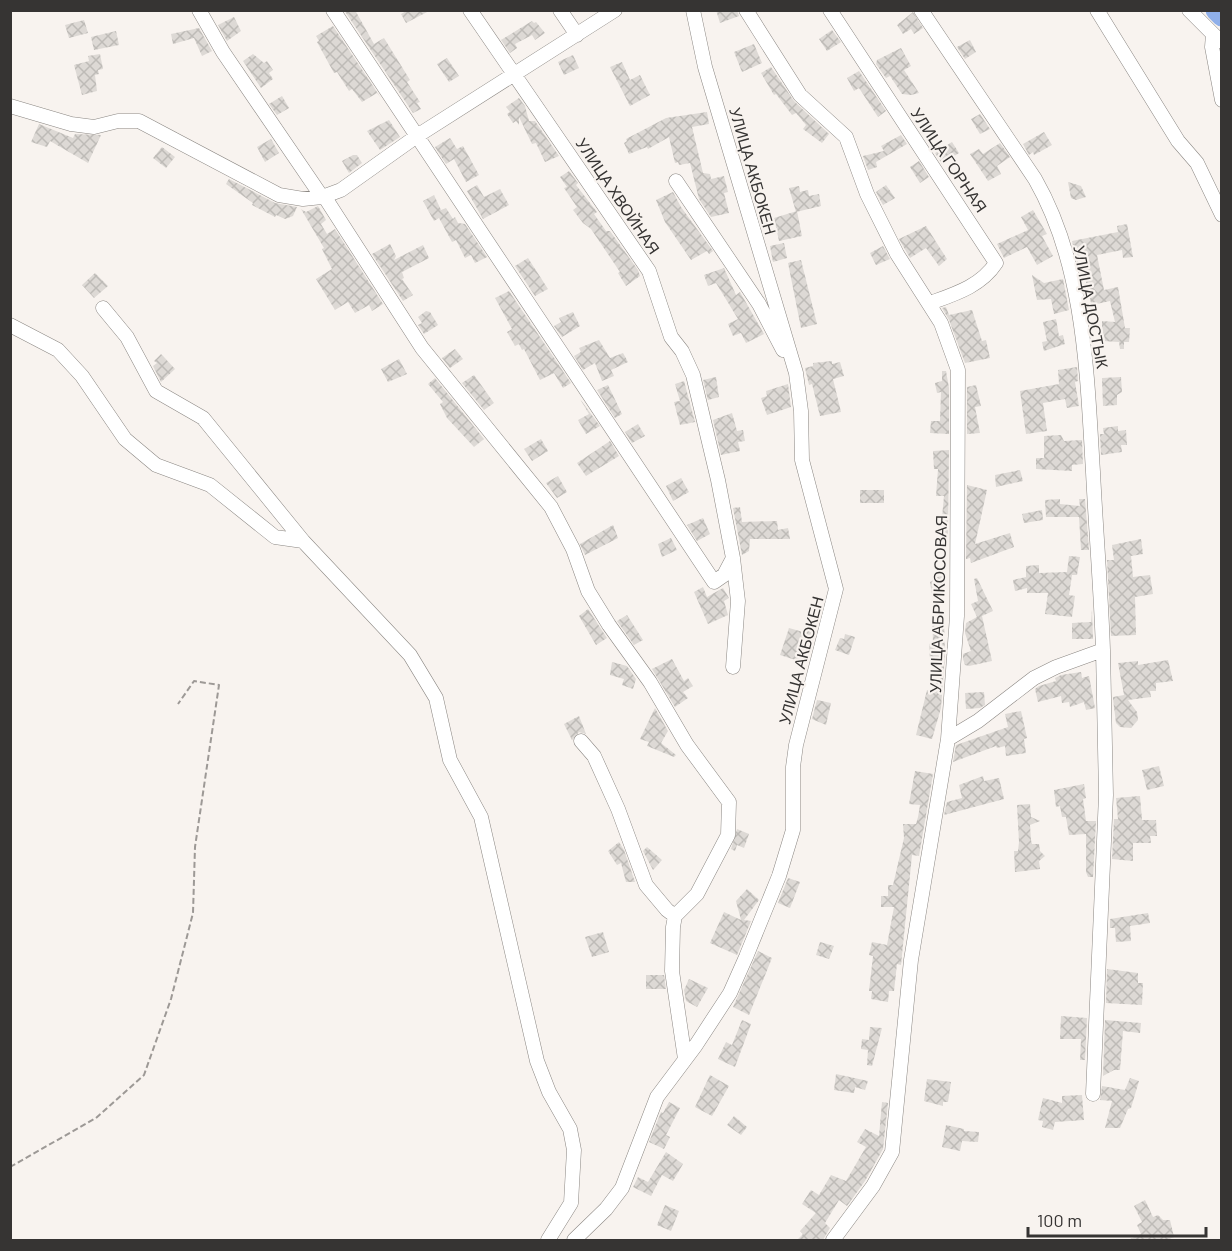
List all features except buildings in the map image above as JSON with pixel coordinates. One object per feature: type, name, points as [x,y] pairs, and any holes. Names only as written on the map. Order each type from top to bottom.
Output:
[{"type":"street","points":[[199,10],[223,52],[323,196],[422,348],[551,507],[573,549],[588,591],[650,682],[687,745],[729,801],[728,835],[715,863],[697,894],[675,916],[672,971],[685,1059]]},
{"type":"street","points":[[333,10],[380,85],[388,90],[714,582],[719,581],[733,558]]},
{"type":"street","name":"УЛИЦА ХВОЙНАЯ","points":[[470,10],[649,271],[671,338],[682,351],[693,375],[718,480],[733,558],[738,601],[733,667]]},
{"type":"street","points":[[560,10],[577,35]]},
{"type":"street","points":[[10,106],[71,124],[94,127],[118,121],[139,121],[279,195],[303,199],[323,196],[341,190],[417,136],[615,10]]},
{"type":"street","name":"УЛИЦА АКБОКЕН","points":[[574,1240],[606,1209],[622,1188],[657,1097],[730,993],[762,919],[793,830],[793,767],[796,745],[836,590],[802,460],[801,411],[796,373],[705,67],[693,10]]},
{"type":"street","name":"УЛИЦА АБРИКОСОВАЯ","points":[[746,10],[800,95],[846,137],[867,194],[893,245],[930,303],[952,345],[958,370],[960,395],[956,440],[959,488],[957,616],[948,739],[911,960],[892,1152],[873,1186],[833,1240]]},
{"type":"street","name":"УЛИЦА ГОРНАЯ","points":[[830,10],[996,263],[985,278],[966,289],[930,303]]},
{"type":"street","name":"УЛИЦА ДОСТЫК","points":[[921,10],[1035,179],[1050,206],[1060,234],[1087,366],[1103,650],[1106,795],[1093,1094]]},
{"type":"street","points":[[1097,10],[1178,141],[1197,163],[1221,215]]},
{"type":"street","points":[[1189,10],[1217,38],[1212,47],[1221,100]]},
{"type":"street","points":[[676,181],[759,304],[796,373]]},
{"type":"street","points":[[103,308],[127,337],[156,391],[203,418],[303,541],[410,655],[436,698],[450,760],[480,817],[537,1061],[549,1092],[570,1129],[572,1140],[571,1203],[548,1240]]},
{"type":"street","points":[[10,325],[58,350],[82,376],[125,439],[156,465],[210,485],[274,537],[303,541]]},
{"type":"street","points":[[948,739],[978,721],[1034,678],[1056,667],[1103,650]]},
{"type":"street","points":[[581,741],[594,756],[618,809],[646,885],[675,916]]},
{"type":"path","points":[[10,1167],[96,1118],[144,1075],[167,1010],[193,913],[195,847],[219,685],[194,681],[178,704]]},
{"type":"waterway","points":[[1216,10],[1222,16]]}]
